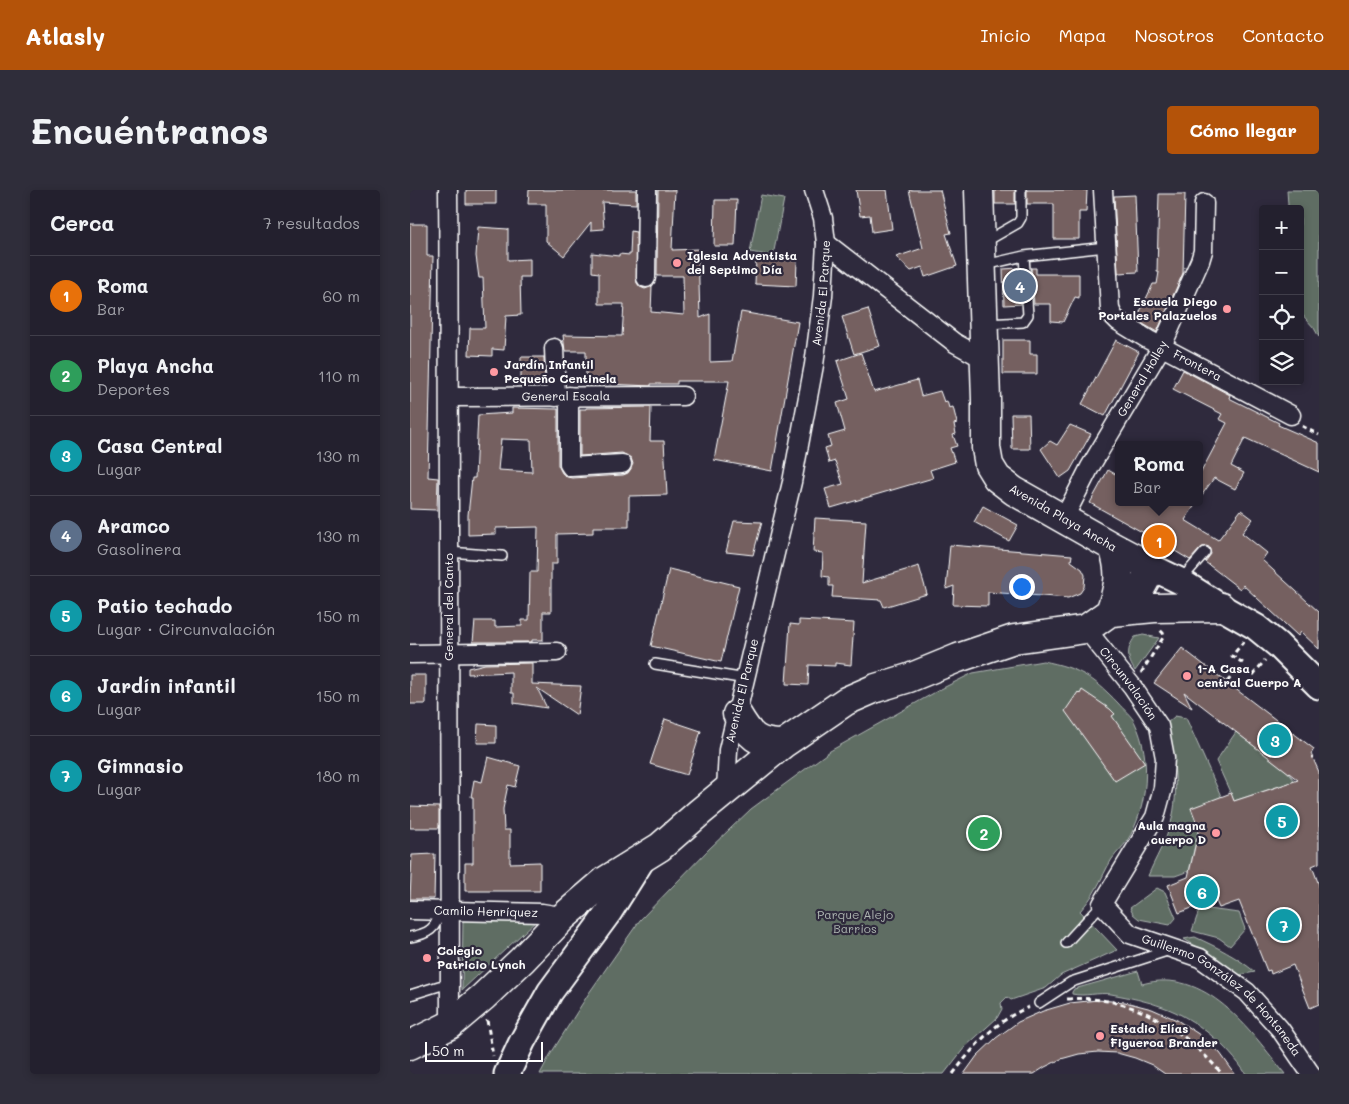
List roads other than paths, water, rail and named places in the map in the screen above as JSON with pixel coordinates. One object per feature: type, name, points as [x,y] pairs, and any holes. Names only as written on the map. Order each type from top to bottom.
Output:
[{"type":"main road","name":"Avenida Playa Ancha","points":[[979,190],[986,448],[990,465],[997,478],[1014,491],[1149,566]]},
{"type":"main road","points":[[1100,619],[1117,593],[1120,575],[1113,547]]},
{"type":"main road","points":[[1100,619],[1128,601],[1142,586],[1147,577],[1149,566]]},
{"type":"main road","points":[[410,1044],[450,1025],[522,960],[562,918],[605,881],[670,840],[726,790],[783,744],[846,701],[876,688],[909,678],[958,658],[1014,639],[1154,608],[1221,608]]},
{"type":"main road","points":[[737,714],[747,732],[758,740],[769,744],[783,744]]},
{"type":"street","name":"General del Canto","points":[[448,190],[450,397],[449,653],[444,910],[450,985],[450,1025]]},
{"type":"street","points":[[646,278],[647,190]]},
{"type":"street","name":"Avenida El Parque","points":[[726,790],[728,750],[792,482],[814,365],[823,296],[826,243],[822,218],[814,190]]},
{"type":"street","name":"Frontera","points":[[1103,190],[1110,309],[1113,316],[1118,321],[1162,346],[1291,415]]},
{"type":"street","name":"General Holley","points":[[1064,518],[1090,467],[1162,346],[1203,251],[1204,203]]},
{"type":"street","points":[[826,243],[955,343],[984,359]]},
{"type":"street","points":[[554,348],[571,467],[622,464]]},
{"type":"street","name":"General Escala","points":[[450,397],[683,396]]},
{"type":"street","name":"Avenida Playa Ancha","points":[[1149,566],[1180,581],[1221,608],[1256,627],[1278,645],[1319,686]]},
{"type":"street","name":"Circunvalación","points":[[1100,619],[1132,686],[1159,726],[1165,758],[1163,788],[1156,816],[1102,904]]},
{"type":"street","points":[[410,654],[556,652]]},
{"type":"street","points":[[501,1069],[522,1042],[550,992],[609,912],[643,858]]},
{"type":"street","name":"Guillermo González de Hontaneda","points":[[1102,904],[1130,934],[1200,958],[1247,992],[1280,1029],[1311,1074]]},
{"type":"street","name":"Camilo Henríquez","points":[[410,910],[542,913],[562,918]]},
{"type":"lane","points":[[981,255],[999,235],[1018,223],[1021,218],[1021,190]]},
{"type":"lane","points":[[981,255],[1024,256],[1106,247]]},
{"type":"lane","points":[[984,324],[1023,322],[1026,319],[1028,315],[1024,256]]},
{"type":"lane","points":[[449,552],[502,556]]},
{"type":"lane","points":[[1180,581],[1206,552]]},
{"type":"lane","points":[[655,664],[746,679]]},
{"type":"lane","points":[[1066,943],[1102,904]]},
{"type":"lane","points":[[410,936],[428,932],[438,922],[444,910]]},
{"type":"lane","points":[[1039,1003],[1071,982],[1174,949]]},
{"type":"lane","points":[[410,996],[438,986],[450,985]]},
{"type":"place","name":"Iglesia Adventista del Septimo Día","points":[[677,263]]},
{"type":"place","name":"Aramco","points":[[1020,286]]},
{"type":"place","name":"Escuela Diego Portales Palazuelos","points":[[1227,309]]},
{"type":"place","name":"Jardín Infantil Pequeño Centinela","points":[[494,372]]},
{"type":"place","name":"Roma","points":[[1159,541]]},
{"type":"place","name":"1-A Casa central Cuerpo A","points":[[1187,676]]},
{"type":"place","name":"Casa Central","points":[[1275,740]]},
{"type":"place","name":"Patio techado","points":[[1282,821]]},
{"type":"place","name":"Playa Ancha","points":[[984,833]]},
{"type":"place","name":"Aula magna cuerpo D","points":[[1216,833]]},
{"type":"place","name":"Jardín infantil","points":[[1202,892]]},
{"type":"place","name":"Gimnasio","points":[[1284,925]]},
{"type":"place","name":"Colegio Patricio Lynch","points":[[427,958]]},
{"type":"place","name":"Estadio Elías Figueroa Brander","points":[[1100,1036]]},
{"type":"park label","name":"Parque Alejo Barrios","points":[[855,922]]}]
